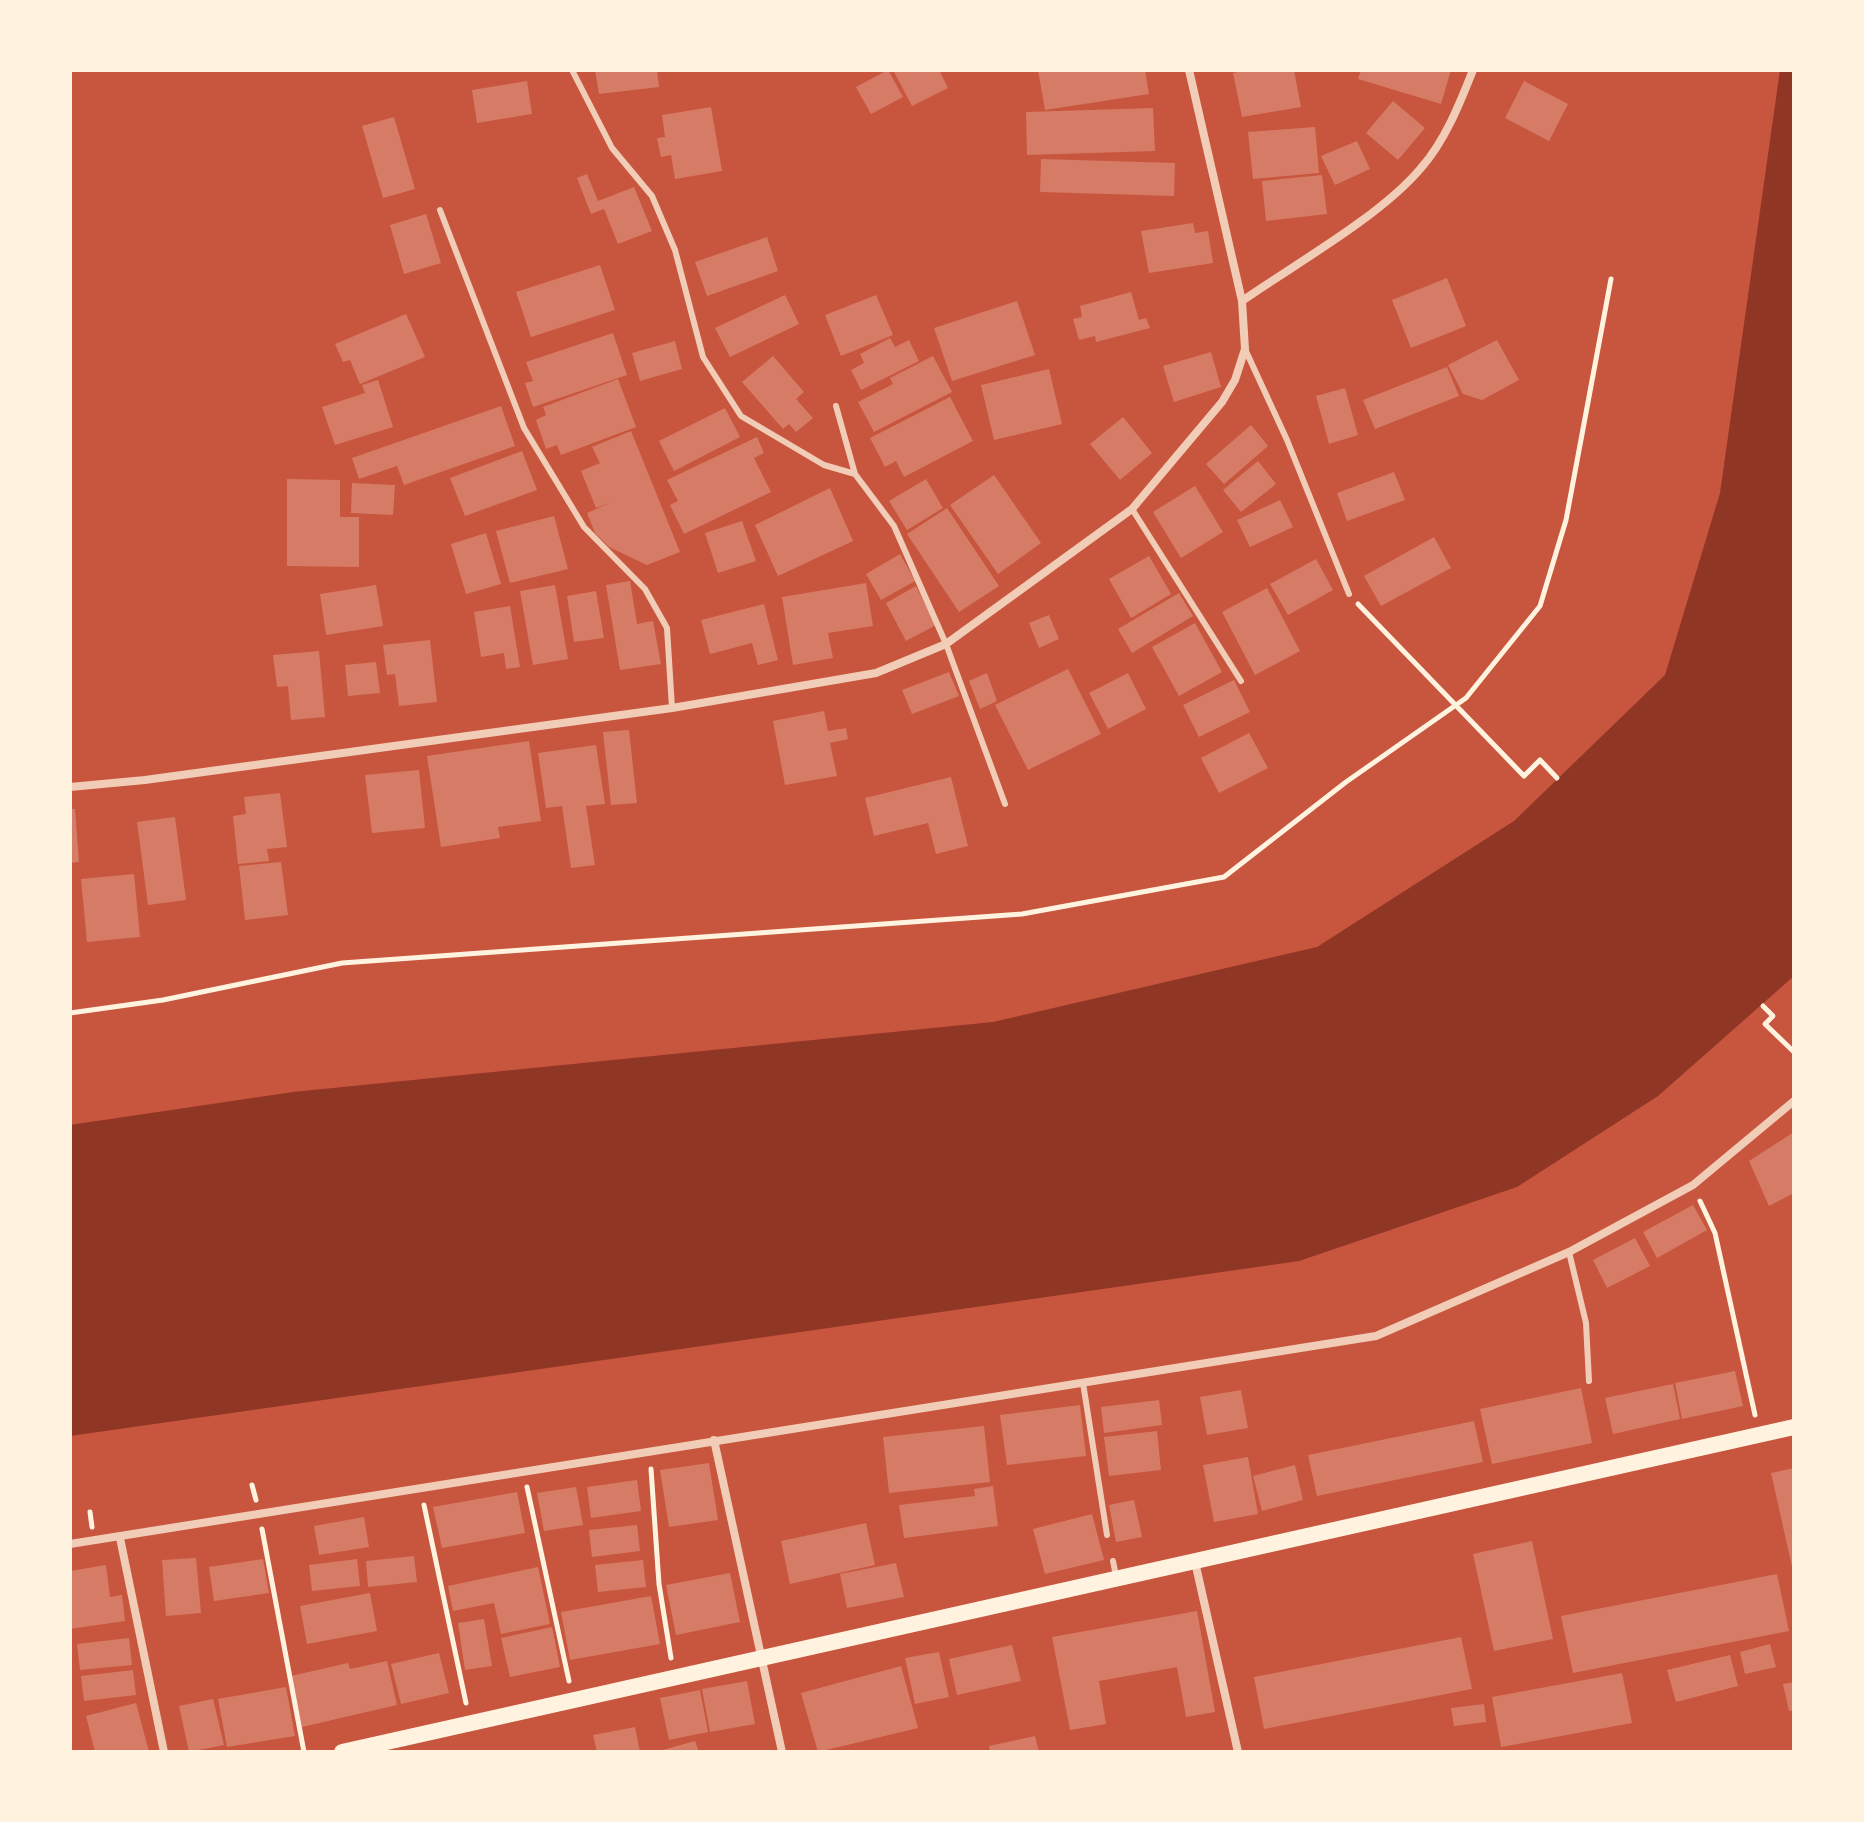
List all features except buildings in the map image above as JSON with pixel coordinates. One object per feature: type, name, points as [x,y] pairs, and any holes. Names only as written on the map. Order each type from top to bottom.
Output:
[{"type":"main road","points":[[342,1752],[1794,1427]]},
{"type":"street","points":[[70,787],[145,780],[672,708],[876,673],[946,644],[1132,509],[1222,402],[1235,380],[1245,349],[1242,301],[1189,70]]},
{"type":"street","points":[[1242,301],[1399,192],[1424,166],[1455,114],[1473,70]]},
{"type":"street","points":[[70,1544],[1376,1336],[1569,1252],[1693,1185],[1794,1101]]},
{"type":"street","points":[[714,1440],[782,1752]]},
{"type":"street","points":[[120,1538],[164,1752]]},
{"type":"street","points":[[1195,1561],[1238,1752]]},
{"type":"lane","points":[[572,70],[612,148],[652,196],[675,250],[703,357],[741,416],[824,465],[855,474]]},
{"type":"lane","points":[[440,210],[524,428],[584,527],[645,589],[667,628],[672,708]]},
{"type":"lane","points":[[1245,349],[1287,440],[1349,594]]},
{"type":"lane","points":[[836,406],[855,474],[894,526],[946,644],[1005,804]]},
{"type":"lane","points":[[1132,509],[1241,681]]},
{"type":"lane","points":[[1569,1252],[1586,1323],[1589,1381]]},
{"type":"lane","points":[[1083,1383],[1107,1535]]},
{"type":"lane","points":[[1113,1561],[1116,1579]]},
{"type":"path","points":[[70,1013],[163,1000],[342,963],[1022,914],[1224,877],[1346,782],[1466,698],[1540,606],[1566,520],[1611,279]]},
{"type":"path","points":[[1349,594],[1524,776],[1540,760],[1557,778]]},
{"type":"path","points":[[1763,1006],[1773,1016],[1765,1024],[1794,1052]]},
{"type":"path","points":[[1693,1185],[1715,1233],[1752,1403]]},
{"type":"path","points":[[650,1452],[659,1584],[674,1678]]},
{"type":"path","points":[[524,1471],[574,1700]]},
{"type":"path","points":[[421,1490],[470,1723]]},
{"type":"path","points":[[259,1514],[304,1752]]},
{"type":"shaded area","points":[[1780,70],[1794,70],[1794,976],[1658,1096],[1517,1187],[1299,1261],[70,1436],[70,1125],[293,1092],[993,1022],[1317,947],[1514,821],[1665,675],[1720,493]]}]
